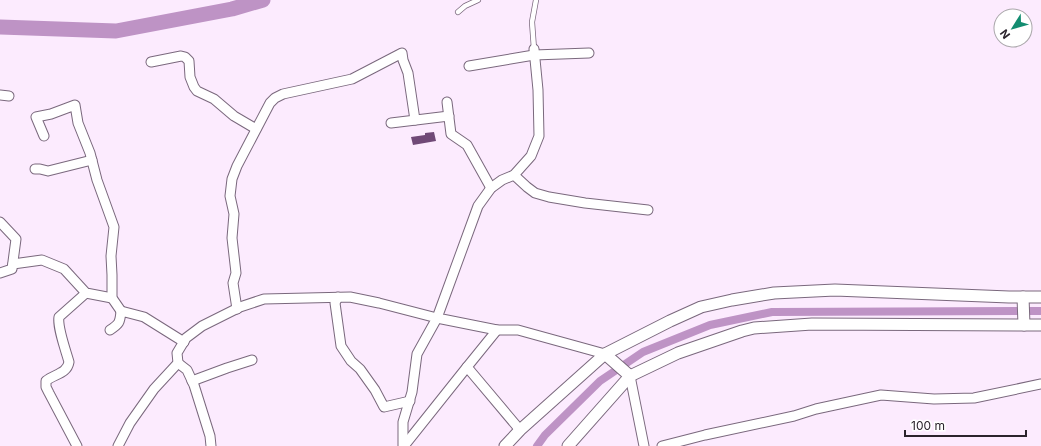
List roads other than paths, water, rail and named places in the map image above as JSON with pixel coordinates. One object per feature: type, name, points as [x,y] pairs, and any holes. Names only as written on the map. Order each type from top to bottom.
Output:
[{"type":"street","points":[[403,446],[403,422],[412,392],[417,354],[437,318],[478,206],[491,188],[502,180],[514,175],[531,156],[539,136],[538,90],[534,52]]},
{"type":"street","points":[[469,66],[534,52],[589,53]]},
{"type":"street","points":[[237,309],[233,283],[236,274],[232,238],[234,214],[230,196],[232,179],[237,166],[270,103],[275,98],[283,94],[296,90],[352,79],[402,53],[408,73],[415,120]]},
{"type":"street","points":[[152,62],[185,56],[189,61],[190,77],[194,88],[214,99],[234,116],[256,129]]},
{"type":"street","points":[[446,102],[451,134],[467,146],[491,188]]},
{"type":"street","points":[[44,136],[36,117],[51,114],[74,105],[78,123],[114,227],[111,256],[112,298],[121,311],[144,317],[184,342]]},
{"type":"street","points":[[391,123],[449,116]]},
{"type":"street","points":[[35,170],[40,169],[48,171],[92,160]]},
{"type":"street","points":[[514,175],[535,193],[549,197],[585,203],[648,210]]},
{"type":"street","points":[[0,222],[16,239],[12,269],[0,273]]},
{"type":"street","points":[[13,264],[42,260],[64,269],[86,293],[112,298]]},
{"type":"street","points":[[505,446],[520,430],[608,357],[663,324],[701,307],[774,293],[835,290],[1023,301],[1041,297]]},
{"type":"street","points":[[77,446],[45,384],[48,378],[63,372],[68,366],[69,362],[58,321],[59,317],[86,293]]},
{"type":"street","points":[[338,297],[335,303],[341,346],[351,361],[360,369],[375,390],[384,407],[410,401]]},
{"type":"street","points":[[211,446],[210,436],[192,381],[187,370],[178,363],[177,353],[186,338],[202,326],[237,309],[264,299],[350,297],[437,318],[497,330],[518,330],[608,357],[627,374],[644,446]]},
{"type":"street","points":[[1023,301],[1024,322]]},
{"type":"street","points":[[110,330],[118,324],[121,311]]},
{"type":"street","points":[[568,446],[627,374],[678,353],[742,331],[754,328],[812,324],[1024,322],[1041,325]]},
{"type":"street","points":[[403,446],[497,330]]},
{"type":"street","points":[[192,381],[252,360]]},
{"type":"street","points":[[118,446],[141,405],[178,363]]},
{"type":"street","points":[[467,367],[520,430]]},
{"type":"street","points":[[662,446],[881,395],[934,399],[974,398],[1041,384]]},
{"type":"lane","points":[[458,12],[465,6],[478,0]]},
{"type":"lane","points":[[534,52],[532,22],[536,0]]},
{"type":"waterway","points":[[0,27],[116,31],[232,9],[263,0]]},
{"type":"waterway","points":[[537,446],[545,435],[600,381],[643,352],[710,325],[772,312],[1041,311]]}]
